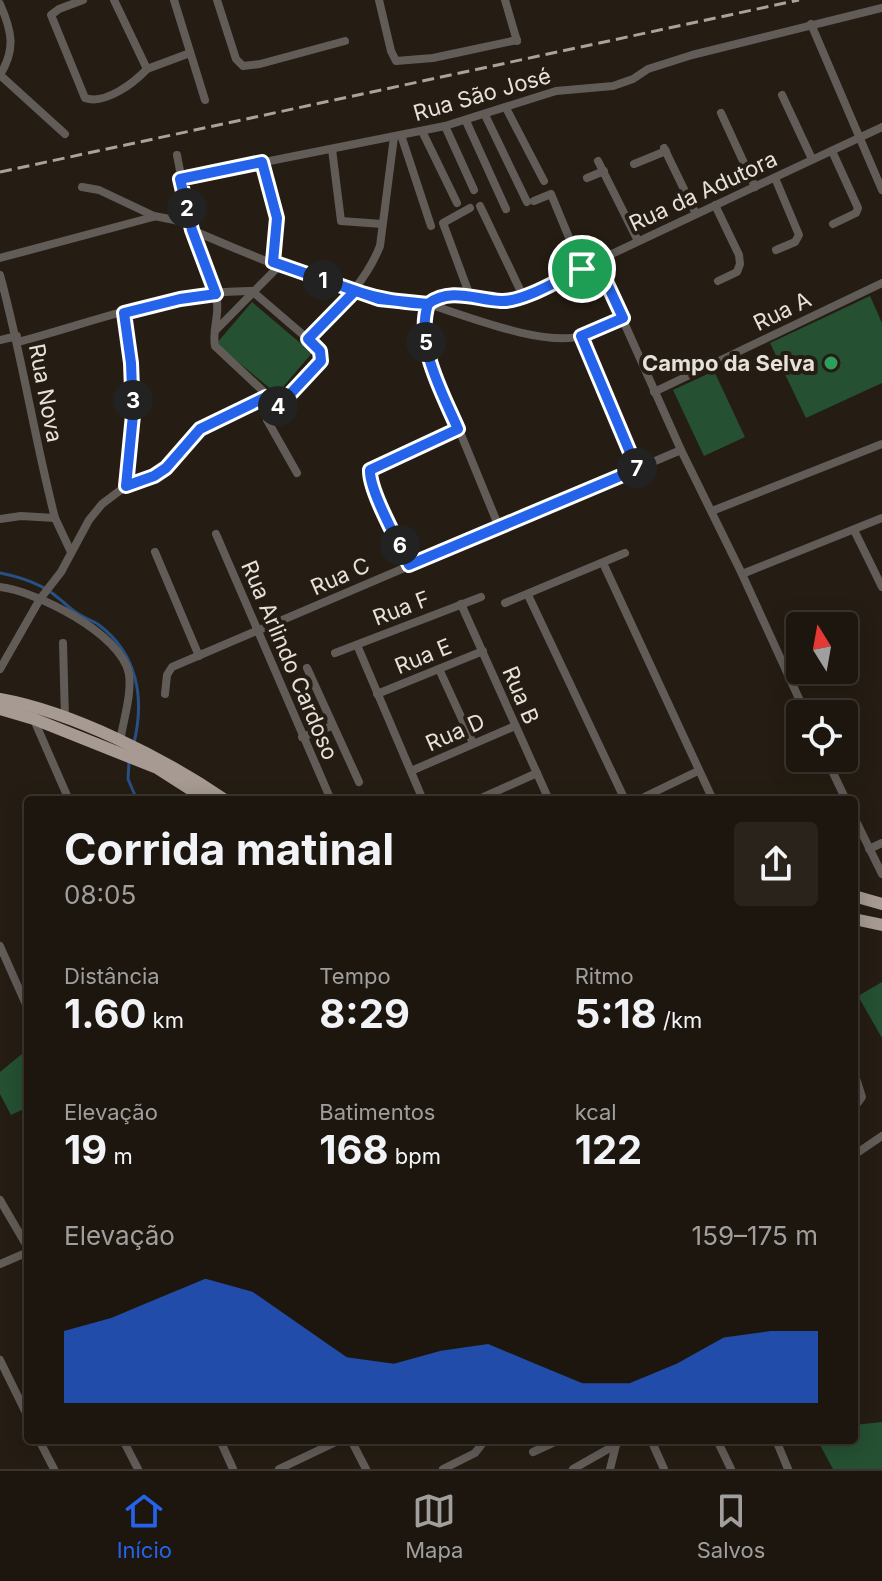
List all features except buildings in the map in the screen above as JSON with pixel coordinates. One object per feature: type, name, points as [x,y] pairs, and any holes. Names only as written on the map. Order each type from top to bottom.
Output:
[{"type":"main road","points":[[0,699],[33,706],[65,719],[141,756],[181,771],[219,796]]},
{"type":"main road","points":[[0,709],[124,747]]},
{"type":"main road","points":[[141,756],[199,796]]},
{"type":"main road","points":[[858,897],[882,904]]},
{"type":"main road","points":[[858,920],[882,925]]},
{"type":"street","points":[[83,0],[51,15],[85,98],[95,100],[135,82],[147,69],[190,53]]},
{"type":"street","points":[[114,0],[147,69]]},
{"type":"street","points":[[174,0],[205,100]]},
{"type":"street","points":[[217,0],[236,59],[243,66],[345,41]]},
{"type":"street","points":[[379,0],[394,60],[403,62],[517,41],[505,0]]},
{"type":"street","points":[[0,4],[11,49],[0,75],[65,134]]},
{"type":"street","name":"Rua São José","points":[[180,179],[445,126],[556,91],[602,89],[623,83],[654,66],[882,8]]},
{"type":"street","points":[[811,24],[882,190]]},
{"type":"street","points":[[782,95],[812,159]]},
{"type":"street","points":[[506,108],[544,181]]},
{"type":"street","points":[[721,113],[755,187]]},
{"type":"street","points":[[485,115],[531,201],[551,194],[582,269]]},
{"type":"street","points":[[466,121],[506,209]]},
{"type":"street","points":[[445,126],[474,190]]},
{"type":"street","name":"Rua da Adutora","points":[[154,216],[191,226],[276,264],[379,299],[428,304],[444,297],[470,296],[502,301],[523,296],[582,269],[882,127]]},
{"type":"street","points":[[422,131],[457,203]]},
{"type":"street","points":[[308,339],[355,291],[380,246],[397,136]]},
{"type":"street","points":[[397,136],[431,226]]},
{"type":"street","points":[[332,149],[341,221],[382,224]]},
{"type":"street","points":[[634,164],[665,150],[696,214]]},
{"type":"street","points":[[832,151],[858,208],[856,213],[833,224]]},
{"type":"street","points":[[177,155],[191,226],[216,294],[214,342],[219,352],[279,406]]},
{"type":"street","points":[[598,161],[638,241]]},
{"type":"street","points":[[214,332],[276,264],[277,218],[262,162]]},
{"type":"street","points":[[587,178],[604,171]]},
{"type":"street","points":[[775,178],[799,235],[795,242],[776,250]]},
{"type":"street","points":[[82,187],[99,190],[154,216]]},
{"type":"street","points":[[715,205],[740,261],[737,272],[718,281]]},
{"type":"street","points":[[480,206],[523,296]]},
{"type":"street","points":[[470,208],[443,223],[470,296]]},
{"type":"street","points":[[0,258],[154,216]]},
{"type":"street","points":[[597,262],[654,392],[800,700]]},
{"type":"street","name":"Rua Nova","points":[[0,275],[18,339],[40,459],[55,518],[71,552]]},
{"type":"street","name":"Rua A","points":[[654,392],[882,283]]},
{"type":"street","points":[[0,340],[18,339],[180,299],[252,291],[320,351],[321,361],[269,416],[268,423],[297,473]]},
{"type":"street","points":[[499,527],[430,359],[425,326],[428,304],[545,337],[581,336],[623,318]]},
{"type":"street","points":[[124,313],[131,363],[133,415],[126,486]]},
{"type":"street","points":[[581,336],[637,469]]},
{"type":"street","points":[[0,669],[41,597],[112,493],[154,476],[166,468],[200,429],[266,397]]},
{"type":"street","name":"Rua F","points":[[409,565],[370,477],[372,467],[458,429]]},
{"type":"street","points":[[712,511],[882,444]]},
{"type":"street","name":"Rua C","points":[[165,694],[167,675],[172,667],[681,450]]},
{"type":"street","points":[[0,519],[21,516],[55,518]]},
{"type":"street","points":[[742,574],[882,518]]},
{"type":"street","points":[[854,530],[882,587]]},
{"type":"street","name":"Rua Arlindo Cardoso","points":[[216,534],[329,796]]},
{"type":"street","points":[[155,552],[199,656]]},
{"type":"street","points":[[505,603],[625,553]]},
{"type":"street","points":[[603,563],[711,796]]},
{"type":"street","points":[[0,587],[41,597],[107,640],[129,673],[124,747]]},
{"type":"street","points":[[528,595],[623,796]]},
{"type":"street","name":"Rua F","points":[[335,653],[481,597]]},
{"type":"street","name":"Rua B","points":[[461,604],[547,796]]},
{"type":"street","points":[[63,643],[65,719]]},
{"type":"street","points":[[357,645],[421,796]]},
{"type":"street","name":"Rua E","points":[[377,694],[483,651]]},
{"type":"street","points":[[307,668],[359,782]]},
{"type":"street","points":[[439,669],[473,743]]},
{"type":"street","points":[[34,719],[67,796]]},
{"type":"street","points":[[302,737],[332,726]]},
{"type":"street","name":"Rua D","points":[[411,771],[515,726]]},
{"type":"street","points":[[646,796],[698,771]]},
{"type":"street","points":[[832,772],[843,796]]},
{"type":"street","points":[[486,796],[537,773]]},
{"type":"street","points":[[858,826],[882,874]]},
{"type":"street","points":[[869,849],[882,843]]},
{"type":"street","points":[[0,946],[24,1000]]},
{"type":"street","points":[[858,1152],[882,1136]]},
{"type":"street","points":[[0,1200],[24,1243]]},
{"type":"street","points":[[0,1264],[24,1252]]},
{"type":"street","points":[[0,1360],[24,1409]]},
{"type":"street","points":[[41,1444],[54,1469]]},
{"type":"street","points":[[125,1444],[138,1469]]},
{"type":"street","points":[[222,1444],[233,1469]]},
{"type":"street","points":[[279,1469],[332,1444]]},
{"type":"street","points":[[353,1444],[366,1469]]},
{"type":"street","points":[[443,1469],[475,1453],[483,1444]]},
{"type":"street","points":[[533,1452],[550,1444]]},
{"type":"street","points":[[573,1469],[614,1444]]},
{"type":"street","points":[[610,1469],[616,1444]]},
{"type":"street","points":[[653,1444],[664,1469]]},
{"type":"street","points":[[719,1444],[731,1469]]},
{"type":"street","points":[[778,1444],[788,1469]]},
{"type":"green space","name":"Campo da Selva","points":[[870,296],[882,323],[882,383],[806,418],[770,343]]},
{"type":"green space","points":[[252,302],[312,353],[277,394],[216,344]]},
{"type":"green space","points":[[714,371],[745,437],[704,456],[673,390]]},
{"type":"green space","points":[[882,982],[882,1038],[858,996]]},
{"type":"green space","points":[[24,1052],[24,1109],[11,1115],[0,1094],[0,1072]]},
{"type":"green space","points":[[882,1422],[882,1469],[833,1469],[820,1444],[858,1444],[858,1425]]},
{"type":"waterway","points":[[0,573],[45,588],[74,611],[99,625],[122,649],[130,663],[138,693],[134,743]]},
{"type":"waterway","points":[[129,762],[128,779],[135,796]]},
{"type":"railway","points":[[0,172],[799,0]]},
{"type":"place","name":"Campo da Selva","points":[[831,363]]},
{"type":"route","points":[[582,269],[510,300],[456,295],[428,304],[379,299],[273,262],[277,218],[262,162],[180,179],[192,230],[216,294],[124,313],[131,363],[133,415],[126,486],[166,468],[192,436],[213,422],[266,397],[279,406],[321,361],[320,351],[308,339],[355,291],[379,299],[395,302],[428,304],[425,326],[430,359],[458,429],[370,470],[376,494],[409,565],[637,469],[581,336],[623,318],[597,262],[582,269]]}]
